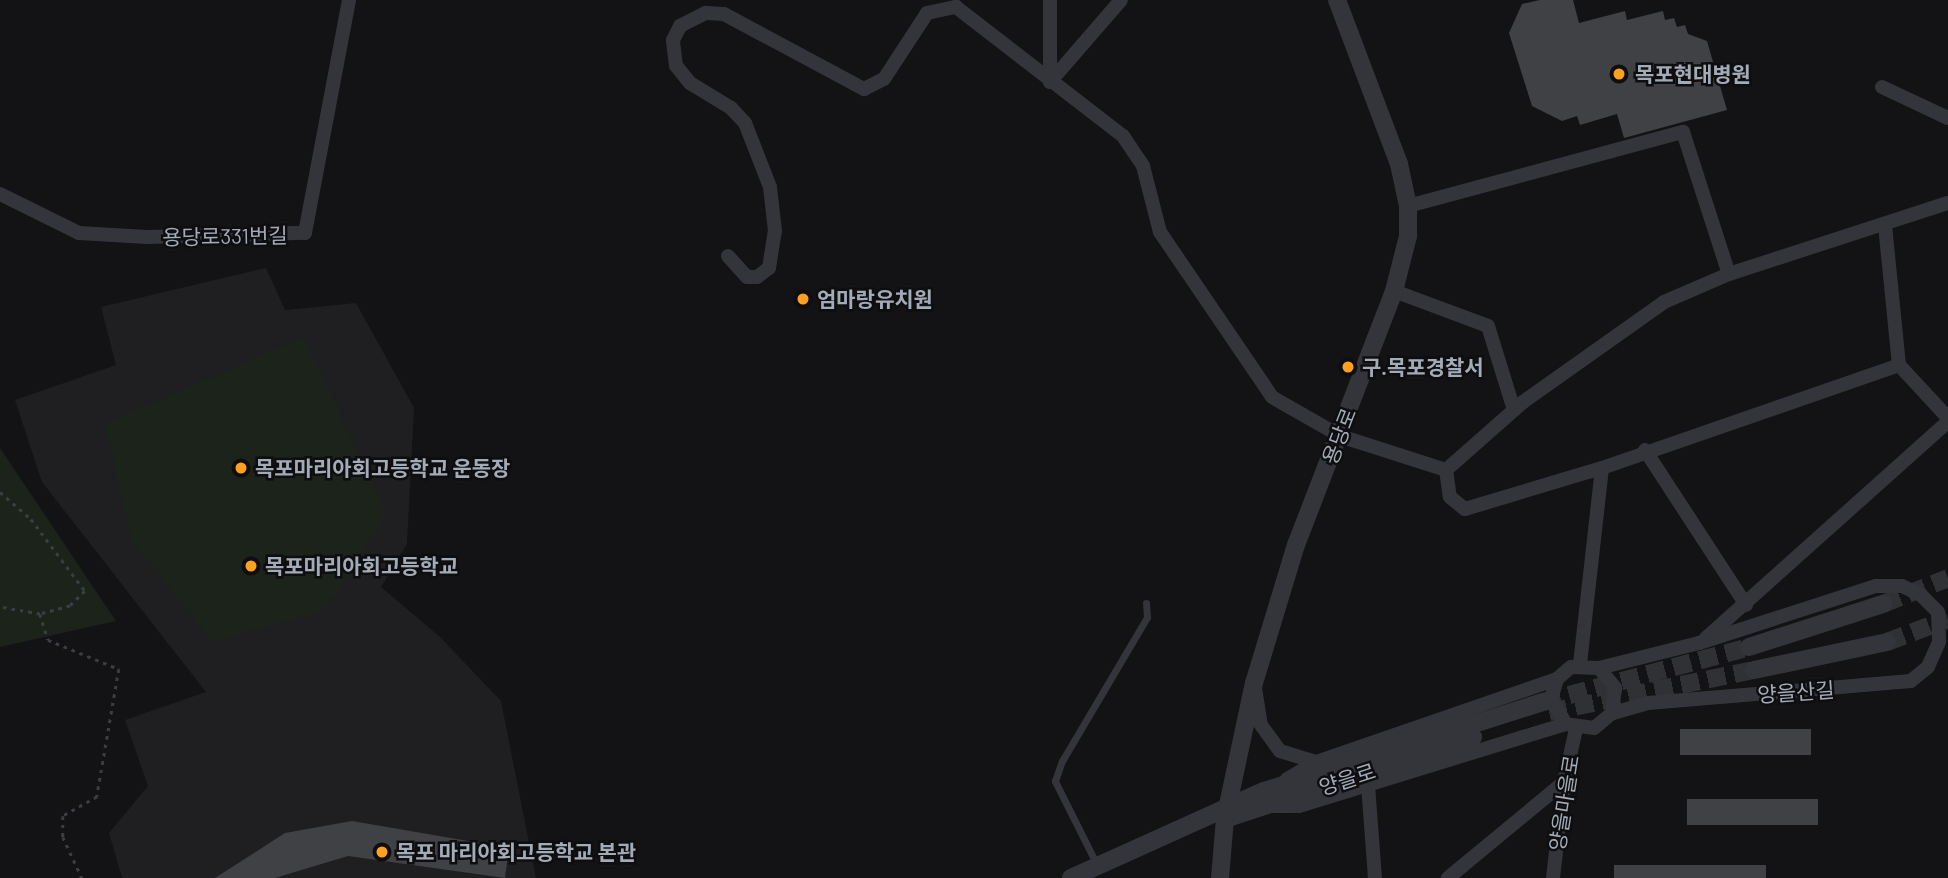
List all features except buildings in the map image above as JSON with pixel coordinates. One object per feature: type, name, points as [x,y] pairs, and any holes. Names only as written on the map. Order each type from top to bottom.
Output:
[{"type":"street","name":"용당로331번길","points":[[0,194],[79,233],[137,237],[306,233],[349,0]]},
{"type":"street","points":[[1050,0],[1050,82]]},
{"type":"street","points":[[1050,82],[1122,0]]},
{"type":"street","name":"용당로","points":[[1220,878],[1226,813],[1254,682],[1296,545],[1394,291],[1408,236],[1408,206],[1399,164],[1337,0]]},
{"type":"street","points":[[728,256],[740,274],[747,277],[757,277],[769,268],[775,231],[770,187],[745,122],[731,108],[691,83],[676,66],[673,40],[680,26],[706,13],[724,14],[864,89],[884,79],[927,13],[945,3],[956,7],[1123,136],[1143,166],[1160,232],[1272,397],[1340,436],[1446,470]]},
{"type":"street","points":[[1882,87],[1948,118]]},
{"type":"street","points":[[1408,206],[1682,132],[1728,274]]},
{"type":"street","points":[[1446,470],[1514,410],[1664,302],[1728,274],[1948,203]]},
{"type":"street","points":[[1699,643],[1746,605],[1948,420],[1899,365],[1885,225]]},
{"type":"street","points":[[1394,291],[1488,326],[1514,410]]},
{"type":"street","points":[[1446,470],[1450,497],[1465,509],[1602,468],[1645,450],[1899,365]]},
{"type":"street","points":[[1645,450],[1746,605]]},
{"type":"street","points":[[1580,664],[1602,468]]},
{"type":"street","points":[[1264,798],[1316,762],[1556,679],[1580,664],[1599,668],[1699,643],[1889,585],[1921,595],[1938,612],[1944,628]]},
{"type":"street","points":[[1749,647],[1883,604]]},
{"type":"street","name":"양을산길","points":[[1612,713],[1648,703],[1911,681],[1928,667],[1944,628]]},
{"type":"street","points":[[1754,670],[1887,642]]},
{"type":"street","points":[[1264,798],[1299,806],[1571,726],[1600,725],[1612,713],[1615,688],[1599,668]]},
{"type":"street","points":[[1556,679],[1551,699],[1571,726]]},
{"type":"street","points":[[1254,682],[1261,725],[1280,751],[1316,762]]},
{"type":"street","name":"양을로","points":[[1071,878],[1144,844],[1264,798],[1546,707]]},
{"type":"street","name":"양을마을로","points":[[1553,878],[1571,726]]},
{"type":"street","points":[[1448,878],[1564,782]]},
{"type":"street","points":[[1368,785],[1375,878]]},
{"type":"lane","points":[[1097,866],[1055,780],[1062,761],[1147,617],[1146,603]]},
{"type":"path","points":[[0,492],[31,519],[85,591],[70,606],[40,614],[0,607]]},
{"type":"path","points":[[40,614],[48,640],[119,670],[97,797],[62,816],[63,837],[82,878]]},
{"type":"shaded area","name":"목포마리아회고등학교","points":[[266,268],[285,310],[356,303],[414,408],[407,544],[381,587],[440,637],[501,701],[536,878],[123,878],[109,833],[148,786],[125,720],[206,692],[42,482],[15,400],[116,365],[101,307]]},
{"type":"shaded area","name":"목포마리아회고등학교 운동장","points":[[303,337],[387,512],[341,589],[318,613],[213,642],[132,541],[105,424]]},
{"type":"shaded area","points":[[0,448],[116,621],[0,647]]},
{"type":"tunnel","points":[[1883,604],[1948,578]]},
{"type":"tunnel","points":[[1887,642],[1948,619]]},
{"type":"tunnel","points":[[1543,702],[1749,647]]},
{"type":"tunnel","points":[[1549,712],[1754,670]]},
{"type":"place","name":"목포현대병원","points":[[1619,74]]},
{"type":"place","name":"엄마랑유치원","points":[[803,299]]},
{"type":"place","name":"구.목포경찰서","points":[[1348,367]]},
{"type":"place","name":"목포마리아회고등학교 운동장","points":[[241,468]]},
{"type":"place","name":"목포마리아회고등학교","points":[[251,566]]},
{"type":"place","name":"목포 마리아회고등학교 본관","points":[[382,852]]}]
